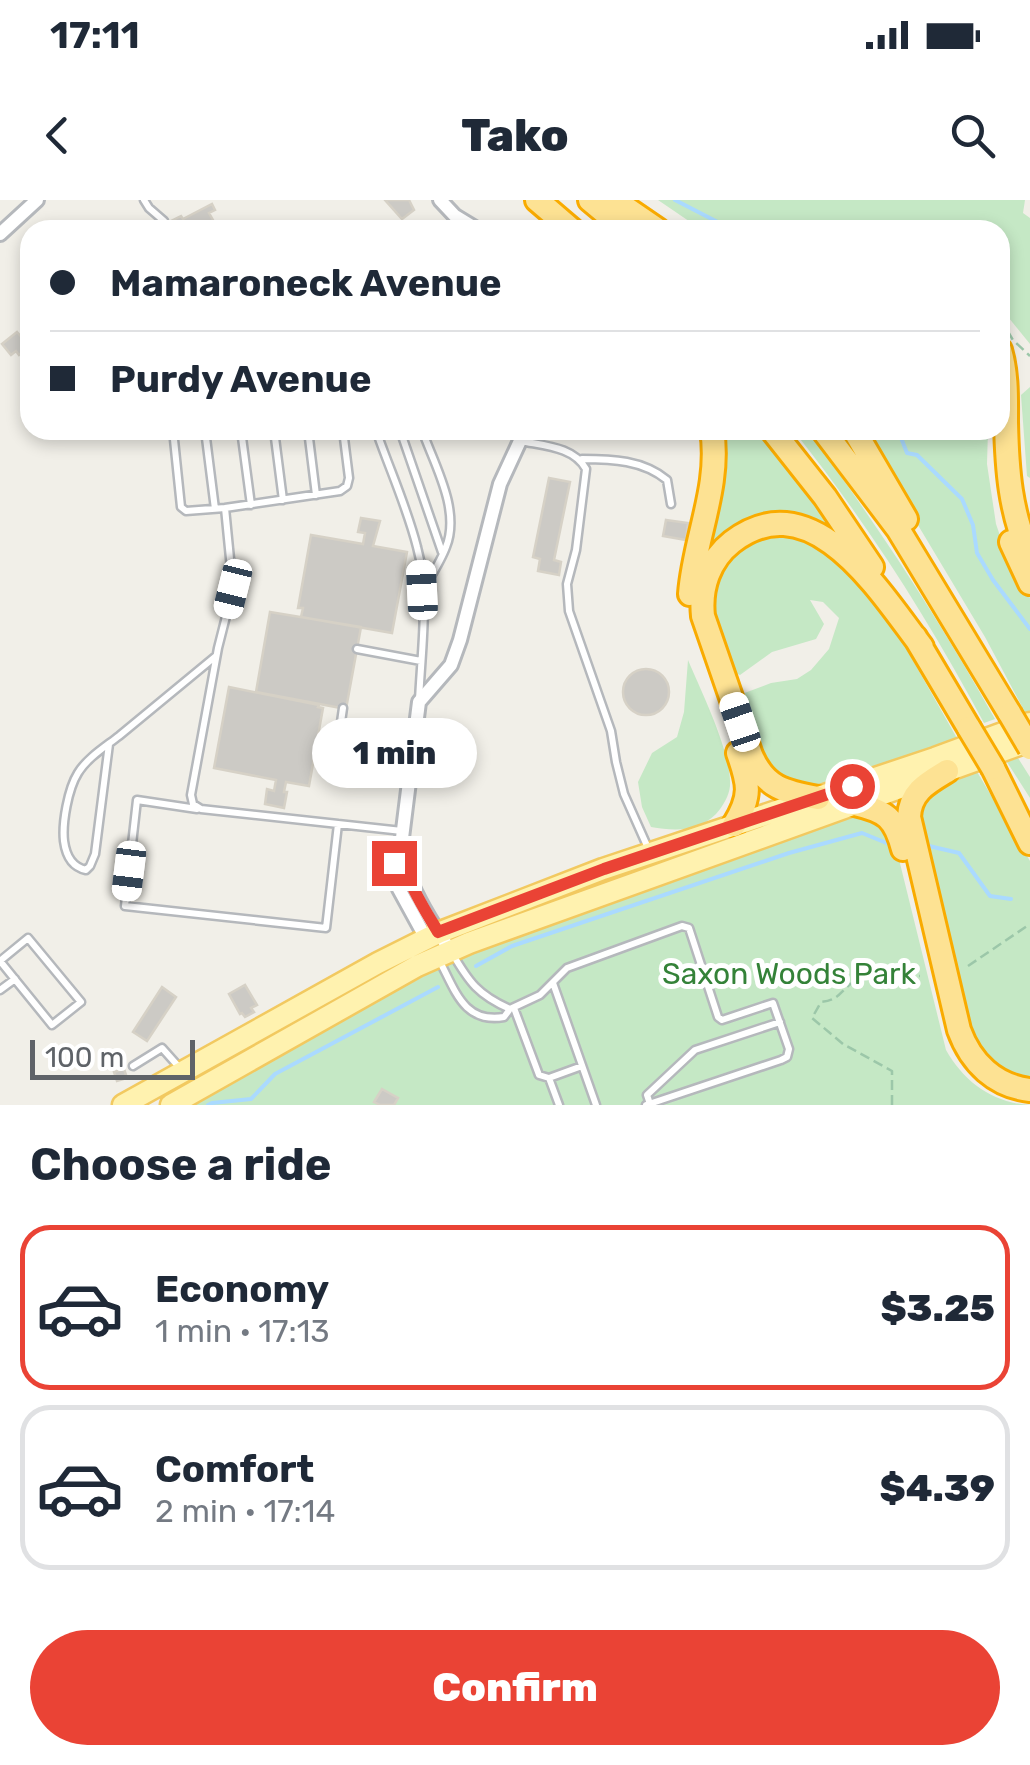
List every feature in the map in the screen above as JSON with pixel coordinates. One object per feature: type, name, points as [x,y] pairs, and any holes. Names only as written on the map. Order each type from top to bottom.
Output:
[{"type":"highway","points":[[590,200],[614,220]]},
{"type":"highway","points":[[614,200],[643,220]]},
{"type":"highway","points":[[538,201],[558,220]]},
{"type":"highway","points":[[713,440],[712,480],[690,606],[695,632],[748,784],[746,804],[734,825]]},
{"type":"highway","points":[[780,440],[848,530],[1030,828]]},
{"type":"highway","points":[[831,440],[898,529],[981,664],[1020,718],[1030,744]]},
{"type":"highway","points":[[860,440],[945,587],[981,664]]},
{"type":"highway","points":[[994,440],[1001,510],[1030,583]]},
{"type":"highway","points":[[1007,440],[1011,496],[1030,556]]},
{"type":"highway","points":[[818,798],[774,785],[757,768],[751,755],[703,616],[705,582],[717,556],[736,539],[763,527],[780,525],[808,530],[836,545],[858,566],[922,647]]},
{"type":"highway","points":[[993,768],[1030,843]]},
{"type":"highway","points":[[947,771],[918,791],[909,812],[960,1030],[967,1050],[988,1073],[1030,1090]]},
{"type":"highway","points":[[855,804],[881,812],[896,827],[957,1055],[966,1070],[986,1087],[1002,1096],[1030,1101]]},
{"type":"main road","points":[[124,1105],[432,935],[558,886],[818,798],[1020,718]]},
{"type":"main road","points":[[171,1105],[444,954],[562,908],[1030,744]]},
{"type":"street","points":[[0,234],[37,200]]},
{"type":"street","points":[[440,200],[462,220]]},
{"type":"street","points":[[444,954],[432,935],[400,854],[418,702],[450,665],[460,640],[500,484],[520,440]]},
{"type":"lane","points":[[144,200],[163,220]]},
{"type":"lane","points":[[174,440],[182,507],[186,511],[340,491],[347,486],[348,478],[343,440]]},
{"type":"lane","points":[[200,809],[193,804],[192,795],[233,589],[207,440]]},
{"type":"lane","points":[[242,440],[251,505]]},
{"type":"lane","points":[[275,440],[282,500]]},
{"type":"lane","points":[[309,440],[316,495]]},
{"type":"lane","points":[[380,440],[418,546],[422,590],[418,702]]},
{"type":"lane","points":[[403,440],[443,553]]},
{"type":"lane","points":[[422,590],[447,545],[451,520],[426,440]]},
{"type":"lane","points":[[537,440],[580,459],[623,462],[656,470],[667,480],[671,504]]},
{"type":"lane","points":[[580,459],[586,470],[586,482],[567,584],[569,611],[611,731],[624,794],[650,854]]},
{"type":"lane","points":[[357,649],[420,662]]},
{"type":"lane","points":[[109,744],[95,854],[86,870],[71,862],[64,838],[69,792],[83,766],[109,744],[217,656]]},
{"type":"lane","points":[[338,743],[343,708]]},
{"type":"lane","points":[[322,740],[412,758]]},
{"type":"lane","points":[[338,824],[326,928],[125,906],[137,800],[403,831]]},
{"type":"lane","points":[[444,954],[468,1011],[481,1018],[504,1018],[512,1008],[540,995],[568,968],[682,926],[689,928],[718,1016],[722,1020],[774,1002],[789,1049],[787,1057],[648,1104],[647,1095],[694,1050],[780,1022]]},
{"type":"lane","points":[[28,938],[80,1002],[52,1025],[0,961],[28,938]]},
{"type":"lane","points":[[444,954],[490,1001],[512,1008]]},
{"type":"lane","points":[[0,990],[15,979]]},
{"type":"lane","points":[[553,983],[596,1105]]},
{"type":"lane","points":[[512,1008],[538,1075],[549,1078],[582,1066]]},
{"type":"lane","points":[[133,1066],[162,1048],[184,1072]]},
{"type":"lane","points":[[549,1078],[560,1105]]},
{"type":"lane","points":[[674,1096],[679,1105]]},
{"type":"path","points":[[1010,335],[1030,356]]},
{"type":"path","points":[[968,966],[1030,924]]},
{"type":"path","points":[[892,1105],[892,1071],[843,1044],[812,1018],[821,1002],[834,1000],[857,979],[888,974],[920,976]]},
{"type":"green space","points":[[658,200],[1025,200],[1023,213],[1030,218],[1030,344],[1010,319],[1010,220],[687,220]]},
{"type":"green space","points":[[1030,387],[1030,478],[1021,395]]},
{"type":"green space","points":[[715,440],[765,440],[840,537],[788,519],[705,565]]},
{"type":"green space","points":[[801,440],[814,440],[858,501],[929,608],[995,719],[984,723],[895,572]]},
{"type":"green space","points":[[867,440],[988,440],[987,464],[996,524],[1009,562],[1030,598],[1030,712],[1026,714],[985,637]]},
{"type":"green space","points":[[800,537],[826,547],[886,613],[958,740],[827,785],[799,785],[772,775],[759,756],[739,695],[771,683],[797,679],[811,670],[829,649],[839,618],[823,602],[810,600],[824,624],[816,639],[772,652],[740,675],[730,671],[711,621],[714,575],[749,540]]},
{"type":"green space","points":[[688,660],[721,740],[729,790],[719,811],[702,824],[677,829],[651,827],[642,807],[638,782],[652,753],[677,737],[684,712]]},
{"type":"green space","points":[[1018,758],[1030,777],[1030,798],[1007,762]]},
{"type":"green space","points":[[976,770],[1030,861],[1030,1084],[998,1073],[973,1049],[916,816],[932,787]]},
{"type":"green space","name":"Saxon Woods Park","points":[[882,803],[946,1050],[981,1089],[1004,1100],[1030,1105],[183,1105],[480,947]]},
{"type":"building","points":[[385,200],[409,200],[414,210],[402,219]]},
{"type":"building","points":[[212,204],[215,210],[209,213],[213,220],[173,220],[181,216],[183,219]]},
{"type":"building","points":[[17,332],[20,354],[16,351],[11,355],[2,344]]},
{"type":"building","points":[[549,478],[570,482],[554,560],[561,562],[559,575],[538,571],[540,559],[533,557]]},
{"type":"building","points":[[361,518],[380,521],[373,546],[407,552],[392,633],[301,617],[303,608],[298,608],[311,535],[363,544],[365,533],[358,532]]},
{"type":"building","points":[[666,520],[688,523],[686,540],[663,536]]},
{"type":"building","points":[[270,612],[361,627],[346,709],[256,692]]},
{"type":"building","points":[[646,669],[663,675],[669,692],[663,709],[646,715],[629,709],[623,692],[629,675]]},
{"type":"building","points":[[229,687],[323,708],[309,786],[286,782],[284,808],[265,804],[267,789],[274,791],[276,780],[214,768]]},
{"type":"building","points":[[245,985],[257,1005],[245,1017],[229,994]]},
{"type":"building","points":[[162,987],[176,997],[147,1041],[133,1032]]},
{"type":"building","points":[[124,1069],[127,1078],[117,1081],[114,1072]]},
{"type":"building","points":[[382,1089],[398,1098],[394,1105],[374,1102]]},
{"type":"waterway","points":[[675,200],[714,220]]},
{"type":"waterway","points":[[902,440],[907,453],[917,455],[962,499],[973,525],[977,553],[1030,629]]},
{"type":"waterway","points":[[476,966],[512,946],[789,853],[862,833],[889,844]]},
{"type":"waterway","points":[[929,846],[959,853],[990,896],[1011,899]]},
{"type":"waterway","points":[[208,1105],[251,1099],[275,1074],[438,987]]},
{"type":"route","points":[[394,863],[400,854],[414,890],[438,932],[604,869],[852,786]]}]
